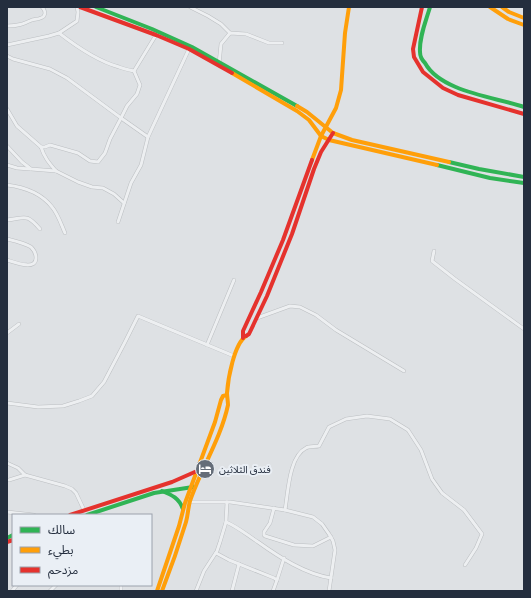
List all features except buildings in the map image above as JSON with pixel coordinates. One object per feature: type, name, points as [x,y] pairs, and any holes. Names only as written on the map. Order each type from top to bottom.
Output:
[{"type":"street","points":[[7,26],[23,24],[42,18],[45,13],[42,7]]},
{"type":"street","points":[[7,45],[60,33],[77,21],[78,7],[156,35],[219,63],[307,112],[333,133],[352,140],[479,169],[524,177]]},
{"type":"street","points":[[97,7],[192,47],[297,111],[309,120],[321,136],[329,140],[490,178],[524,183]]},
{"type":"street","points":[[191,7],[221,24],[230,33],[246,34],[270,43],[282,43]]},
{"type":"street","points":[[156,591],[179,526],[185,503],[203,469],[222,425],[228,403],[227,394],[230,372],[234,356],[243,338],[243,331],[283,240],[321,136],[336,108],[341,90],[345,33],[349,7]]},
{"type":"street","points":[[422,7],[413,49],[418,65],[423,72],[443,88],[458,95],[524,114]]},
{"type":"street","points":[[430,7],[424,25],[420,54],[432,73],[446,83],[460,89],[524,107]]},
{"type":"street","points":[[490,7],[508,19],[524,25]]},
{"type":"street","points":[[502,7],[509,12],[524,18]]},
{"type":"street","points":[[60,33],[74,44],[97,58],[118,67],[134,71]]},
{"type":"street","points":[[219,63],[221,44],[230,33]]},
{"type":"street","points":[[134,71],[156,35]]},
{"type":"street","points":[[118,222],[131,183],[141,164],[148,137],[189,49]]},
{"type":"street","points":[[7,56],[50,69],[67,78],[148,137]]},
{"type":"street","points":[[41,147],[50,145],[78,153],[90,161],[98,162],[105,153],[110,139],[140,85],[134,71]]},
{"type":"street","points":[[7,109],[17,126],[41,147],[43,155],[56,171],[78,182],[92,187],[103,188],[114,194],[124,203]]},
{"type":"street","points":[[243,338],[249,334],[267,296],[292,234],[314,169],[333,133]]},
{"type":"street","points":[[7,146],[31,169]]},
{"type":"street","points":[[7,165],[17,168],[56,171]]},
{"type":"street","points":[[7,185],[25,189],[44,198],[53,208],[66,233]]},
{"type":"street","points":[[7,220],[22,217],[29,218],[33,220],[40,229]]},
{"type":"street","points":[[7,239],[31,247],[35,251],[37,257],[34,264],[29,265],[7,260]]},
{"type":"street","points":[[434,251],[432,261],[524,329]]},
{"type":"street","points":[[207,344],[234,280]]},
{"type":"street","points":[[257,318],[290,306],[300,307],[316,315],[336,330],[404,371]]},
{"type":"street","points":[[7,403],[38,407],[62,406],[92,396],[104,382],[138,316],[234,356]]},
{"type":"street","points":[[7,333],[19,324]]},
{"type":"street","points":[[162,591],[186,521],[197,471],[215,422],[221,400],[223,396],[227,394]]},
{"type":"street","points":[[285,510],[292,468],[296,457],[306,448],[319,446],[329,427],[346,419],[367,416],[390,419],[408,430],[421,450],[432,479],[442,493],[464,510],[482,534],[476,548],[465,566]]},
{"type":"street","points":[[7,463],[18,468],[25,475],[72,489],[76,493],[84,510]]},
{"type":"street","points":[[73,514],[172,482],[203,469]]},
{"type":"street","points":[[9,480],[25,475]]},
{"type":"street","points":[[90,514],[162,491],[194,487]]},
{"type":"street","points":[[162,491],[179,499],[183,510]]},
{"type":"street","points":[[185,503],[227,502],[274,508],[313,517],[322,524],[331,537],[335,550],[329,591]]},
{"type":"street","points":[[196,591],[204,571],[216,553],[220,542],[226,522],[227,502]]},
{"type":"street","points":[[274,508],[270,523],[264,532],[265,536],[294,545],[313,546],[331,537]]},
{"type":"street","points":[[7,512],[25,514]]},
{"type":"street","points":[[226,522],[244,531],[271,551],[295,565],[321,576],[331,578]]},
{"type":"street","points":[[216,553],[277,580]]},
{"type":"street","points":[[273,591],[284,558]]},
{"type":"street","points":[[232,591],[238,564]]},
{"type":"traffic: fast","points":[[96,7],[152,29],[192,47],[297,106]]},
{"type":"traffic: fast","points":[[430,7],[422,35],[420,55],[433,73],[443,81],[456,87],[524,107]]},
{"type":"traffic: fast","points":[[449,162],[524,177]]},
{"type":"traffic: fast","points":[[437,165],[490,178],[524,183]]},
{"type":"traffic: fast","points":[[90,514],[154,493],[193,487]]},
{"type":"traffic: fast","points":[[162,491],[175,497],[183,509]]},
{"type":"traffic: fast","points":[[7,538],[12,536]]},
{"type":"traffic: slow","points":[[312,160],[321,136],[336,108],[341,90],[345,33],[349,7]]},
{"type":"traffic: slow","points":[[490,7],[508,19],[524,25]]},
{"type":"traffic: slow","points":[[502,7],[509,12],[524,18]]},
{"type":"traffic: slow","points":[[232,73],[297,111],[309,120],[321,136],[329,140],[437,165]]},
{"type":"traffic: slow","points":[[297,106],[307,112],[333,133],[352,140],[449,162]]},
{"type":"traffic: slow","points":[[162,591],[187,519],[190,501],[225,417],[228,405],[227,393],[232,362],[238,346],[246,336]]},
{"type":"traffic: slow","points":[[157,591],[179,526],[185,503],[215,422],[221,400],[223,396],[227,395]]},
{"type":"traffic: jam","points":[[80,7],[189,49],[232,73]]},
{"type":"traffic: jam","points":[[422,7],[413,49],[414,57],[423,72],[443,88],[458,95],[524,114]]},
{"type":"traffic: jam","points":[[246,336],[249,334],[267,296],[292,234],[314,169],[321,152],[333,133]]},
{"type":"traffic: jam","points":[[243,338],[243,331],[283,240],[312,160]]},
{"type":"traffic: jam","points":[[73,514],[172,482],[197,471]]},
{"type":"traffic: jam","points":[[7,542],[12,540]]},
{"type":"place","name":"فندق الثلاثين","points":[[205,469]]}]
